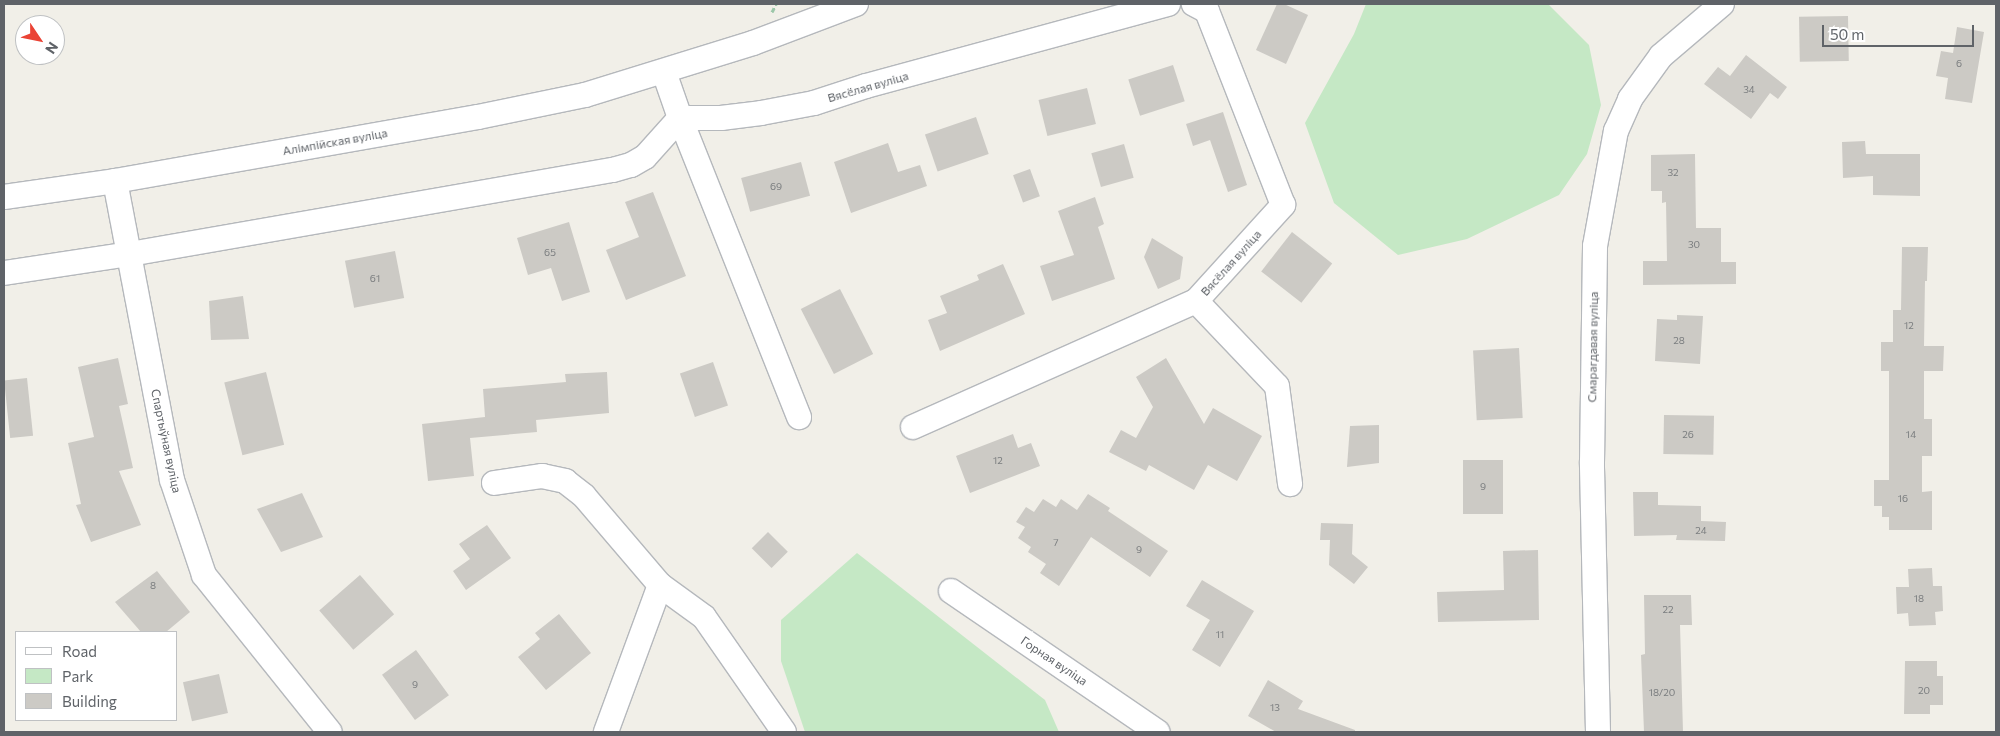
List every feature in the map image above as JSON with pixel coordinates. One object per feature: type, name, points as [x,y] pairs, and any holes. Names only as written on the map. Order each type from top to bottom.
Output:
[{"type":"street","name":"Алімпійская вуліца","points":[[4,197],[115,181],[488,115],[585,95],[762,40],[856,4]]},
{"type":"street","name":"Вясёлая вуліца","points":[[680,118],[729,117],[814,102],[1168,4]]},
{"type":"street","name":"Вясёлая вуліца","points":[[913,427],[1196,301],[1283,205],[1207,11],[1194,4]]},
{"type":"street","name":"Смарагдавая вуліца","points":[[1598,732],[1592,462],[1594,246],[1616,131],[1630,99],[1661,56],[1722,4]]},
{"type":"street","points":[[664,72],[680,118],[799,416]]},
{"type":"street","points":[[4,273],[130,254],[631,165],[657,146],[680,118]]},
{"type":"street","name":"Спартыўная вуліца","points":[[115,181],[172,480],[204,575],[330,732]]},
{"type":"street","points":[[1196,301],[1277,386],[1290,484]]},
{"type":"street","points":[[494,483],[542,476],[565,481],[584,496],[660,585],[704,617],[784,732]]},
{"type":"street","points":[[606,732],[660,585]]},
{"type":"street","name":"Горная вуліца","points":[[951,591],[1158,732]]},
{"type":"green space","points":[[1366,4],[1548,4],[1589,45],[1601,105],[1587,154],[1559,195],[1467,239],[1398,255],[1334,203],[1305,123],[1354,34]]},
{"type":"green space","points":[[857,553],[1045,700],[1059,732],[805,732],[781,661],[781,620]]},
{"type":"building","points":[[1277,4],[1284,4],[1308,15],[1286,64],[1256,50]]},
{"type":"building","points":[[1848,16],[1849,61],[1800,62],[1799,17]]},
{"type":"building","points":[[1957,27],[1984,32],[1972,103],[1945,99],[1948,78],[1936,76],[1941,51],[1953,53]]},
{"type":"building","points":[[1746,55],[1787,87],[1778,99],[1770,93],[1751,119],[1704,84],[1718,67],[1730,76]]},
{"type":"building","points":[[1173,65],[1185,101],[1140,116],[1128,80]]},
{"type":"building","points":[[1087,88],[1096,124],[1047,136],[1038,100]]},
{"type":"building","points":[[1223,112],[1247,185],[1228,192],[1210,140],[1193,146],[1186,124]]},
{"type":"building","points":[[976,117],[989,154],[938,171],[925,135]]},
{"type":"building","points":[[1865,141],[1866,154],[1920,154],[1920,196],[1873,195],[1873,176],[1843,178],[1842,142]]},
{"type":"building","points":[[888,143],[898,172],[920,165],[927,186],[851,213],[834,162]]},
{"type":"building","points":[[1124,144],[1134,178],[1101,187],[1091,153]]},
{"type":"building","points":[[1695,154],[1696,228],[1721,228],[1721,262],[1736,262],[1736,284],[1643,285],[1643,261],[1667,261],[1666,202],[1662,203],[1662,191],[1651,191],[1651,155]]},
{"type":"building","points":[[801,162],[810,196],[750,212],[741,178]]},
{"type":"building","points":[[1030,169],[1040,196],[1023,202],[1013,175]]},
{"type":"building","points":[[653,192],[686,276],[626,300],[606,250],[639,237],[625,202]]},
{"type":"building","points":[[1095,197],[1104,224],[1098,227],[1115,279],[1052,301],[1040,266],[1074,255],[1058,211]]},
{"type":"building","points":[[569,222],[590,292],[562,301],[551,268],[528,275],[517,238]]},
{"type":"building","points":[[1292,232],[1332,263],[1301,303],[1261,271]]},
{"type":"building","points":[[1152,238],[1183,257],[1180,279],[1158,289],[1144,257]]},
{"type":"building","points":[[1902,247],[1928,247],[1927,281],[1925,281],[1924,346],[1944,346],[1943,371],[1924,371],[1924,419],[1932,419],[1932,456],[1922,456],[1922,492],[1932,491],[1932,530],[1889,530],[1889,517],[1882,517],[1882,506],[1874,506],[1874,480],[1889,480],[1889,371],[1881,371],[1881,342],[1893,342],[1893,310],[1901,310]]},
{"type":"building","points":[[395,251],[404,298],[354,308],[345,261]]},
{"type":"building","points":[[1003,264],[1025,314],[940,351],[928,320],[947,313],[940,296],[979,280],[977,275]]},
{"type":"building","points":[[840,289],[873,354],[834,374],[801,309]]},
{"type":"building","points":[[243,296],[249,339],[211,340],[209,301]]},
{"type":"building","points":[[1677,315],[1703,316],[1700,364],[1655,361],[1657,319],[1677,320]]},
{"type":"building","points":[[1519,348],[1523,418],[1477,420],[1473,350]]},
{"type":"building","points":[[118,358],[128,404],[119,406],[133,468],[119,471],[141,525],[91,542],[76,505],[81,504],[68,443],[94,437],[78,367]]},
{"type":"building","points":[[1166,358],[1204,424],[1213,408],[1262,436],[1237,481],[1208,465],[1194,490],[1149,465],[1146,471],[1109,452],[1121,430],[1136,438],[1153,407],[1136,377]]},
{"type":"building","points":[[713,362],[728,405],[695,417],[680,373]]},
{"type":"building","points":[[266,372],[284,445],[242,455],[224,382]]},
{"type":"building","points":[[607,372],[609,413],[536,420],[537,432],[470,438],[474,476],[428,481],[422,424],[485,417],[483,389],[566,382],[565,374]]},
{"type":"building","points":[[27,378],[33,436],[10,438],[4,380]]},
{"type":"building","points":[[1664,415],[1714,416],[1713,455],[1663,454]]},
{"type":"building","points":[[1379,425],[1379,463],[1347,467],[1350,426]]},
{"type":"building","points":[[1013,434],[1018,448],[1031,443],[1040,466],[970,493],[956,456]]},
{"type":"building","points":[[1463,460],[1503,460],[1503,514],[1463,514]]},
{"type":"building","points":[[1633,492],[1658,492],[1658,505],[1701,506],[1701,521],[1726,522],[1725,541],[1676,540],[1677,535],[1634,536]]},
{"type":"building","points":[[302,493],[323,537],[281,552],[257,509]]},
{"type":"building","points":[[1088,494],[1110,508],[1108,511],[1168,551],[1150,577],[1091,537],[1059,586],[1040,573],[1046,564],[1028,552],[1031,547],[1018,538],[1025,527],[1016,522],[1026,507],[1034,512],[1043,499],[1056,507],[1061,499],[1077,510]]},
{"type":"building","points":[[1321,523],[1353,524],[1352,554],[1368,567],[1354,584],[1329,565],[1330,540],[1320,540]]},
{"type":"building","points":[[487,525],[511,558],[466,590],[453,571],[470,559],[459,544]]},
{"type":"building","points":[[768,532],[788,552],[772,568],[752,548]]},
{"type":"building","points":[[1538,550],[1539,620],[1438,622],[1437,592],[1504,590],[1503,551]]},
{"type":"building","points":[[1932,568],[1933,586],[1942,586],[1943,611],[1935,612],[1936,625],[1909,626],[1908,613],[1897,614],[1896,587],[1909,587],[1908,569]]},
{"type":"building","points":[[157,571],[190,612],[167,631],[140,631],[115,602]]},
{"type":"building","points":[[360,575],[394,614],[353,650],[319,610]]},
{"type":"building","points":[[1202,580],[1254,611],[1220,667],[1192,650],[1210,620],[1186,606]]},
{"type":"building","points":[[1644,595],[1691,595],[1692,625],[1680,625],[1683,732],[1644,732],[1641,655],[1645,654]]},
{"type":"building","points":[[559,614],[591,653],[546,690],[518,657],[540,639],[535,633]]},
{"type":"building","points":[[416,650],[449,695],[415,720],[382,675]]},
{"type":"building","points":[[1905,661],[1937,661],[1937,676],[1943,676],[1943,705],[1930,705],[1930,714],[1904,714]]},
{"type":"building","points":[[219,674],[228,713],[192,721],[183,682]]},
{"type":"building","points":[[1268,680],[1303,701],[1298,709],[1355,730],[1355,732],[1276,732],[1248,716]]}]
